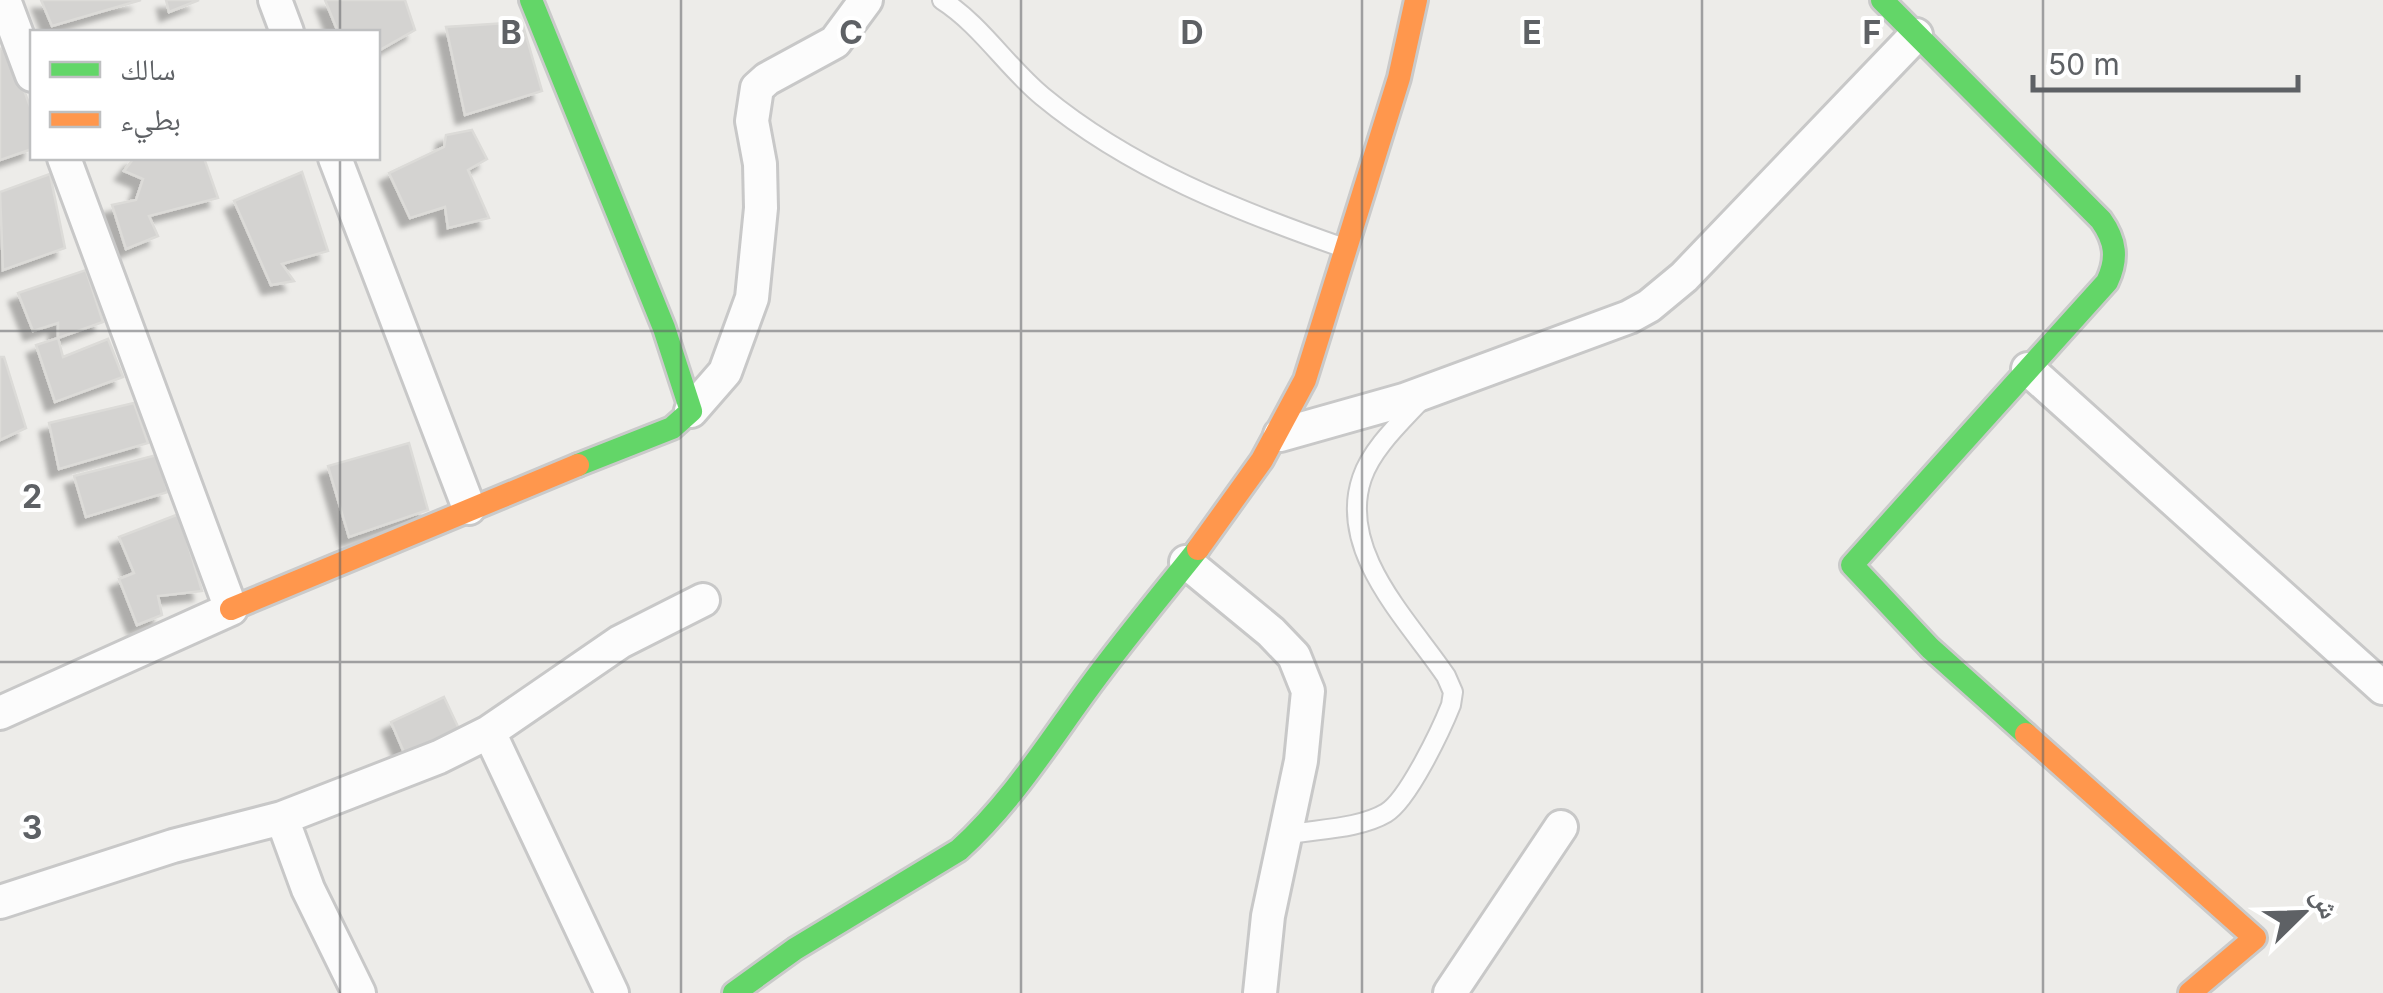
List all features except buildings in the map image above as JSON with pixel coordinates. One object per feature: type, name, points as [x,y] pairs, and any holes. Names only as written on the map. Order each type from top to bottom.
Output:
[{"type":"street","points":[[4,0],[30,69]]},
{"type":"street","points":[[275,0],[286,30]]},
{"type":"street","points":[[531,0],[664,328],[692,412]]},
{"type":"street","points":[[0,713],[469,508],[672,428],[692,412],[725,372],[752,298],[761,208],[760,164],[752,121],[757,88],[835,42],[866,0]]},
{"type":"street","points":[[734,993],[795,948],[959,850],[980,833],[1017,793],[1094,680],[1261,465],[1280,435],[1305,380],[1399,78],[1416,0]]},
{"type":"street","points":[[1882,0],[2112,235],[2116,257],[2107,282],[1852,565],[1930,648],[2255,938],[2190,993]]},
{"type":"street","points":[[1280,435],[1430,390],[1616,322],[1649,306],[1684,277],[1916,35]]},
{"type":"street","points":[[65,160],[231,609]]},
{"type":"street","points":[[336,160],[469,508]]},
{"type":"street","points":[[2028,369],[2383,688]]},
{"type":"street","points":[[1186,562],[1271,632],[1294,656],[1308,691],[1301,761],[1268,916],[1260,993]]},
{"type":"street","points":[[0,902],[173,846],[282,818],[438,757],[488,732],[620,642],[703,600]]},
{"type":"street","points":[[488,732],[612,993]]},
{"type":"street","points":[[282,818],[308,889],[359,993]]},
{"type":"street","points":[[1450,993],[1560,827]]},
{"type":"lane","points":[[942,0],[1040,95],[1112,146],[1174,181],[1281,226],[1347,248]]},
{"type":"lane","points":[[1286,835],[1389,812],[1411,785],[1451,705],[1453,692],[1446,676],[1373,571],[1359,541],[1355,508],[1362,475],[1388,437],[1430,390]]},
{"type":"traffic: fast","points":[[531,0],[664,328],[691,411],[672,428],[578,465]]},
{"type":"traffic: fast","points":[[1882,0],[2101,220],[2112,243],[2113,266],[2107,282],[1852,565],[1930,648],[2026,734]]},
{"type":"traffic: fast","points":[[734,993],[795,949],[959,850],[1014,791],[1106,665],[1198,549]]},
{"type":"traffic: slow","points":[[1198,549],[1262,460],[1305,380],[1399,78],[1416,0]]},
{"type":"traffic: slow","points":[[231,609],[578,465]]},
{"type":"traffic: slow","points":[[2026,734],[2255,938],[2190,993]]}]
